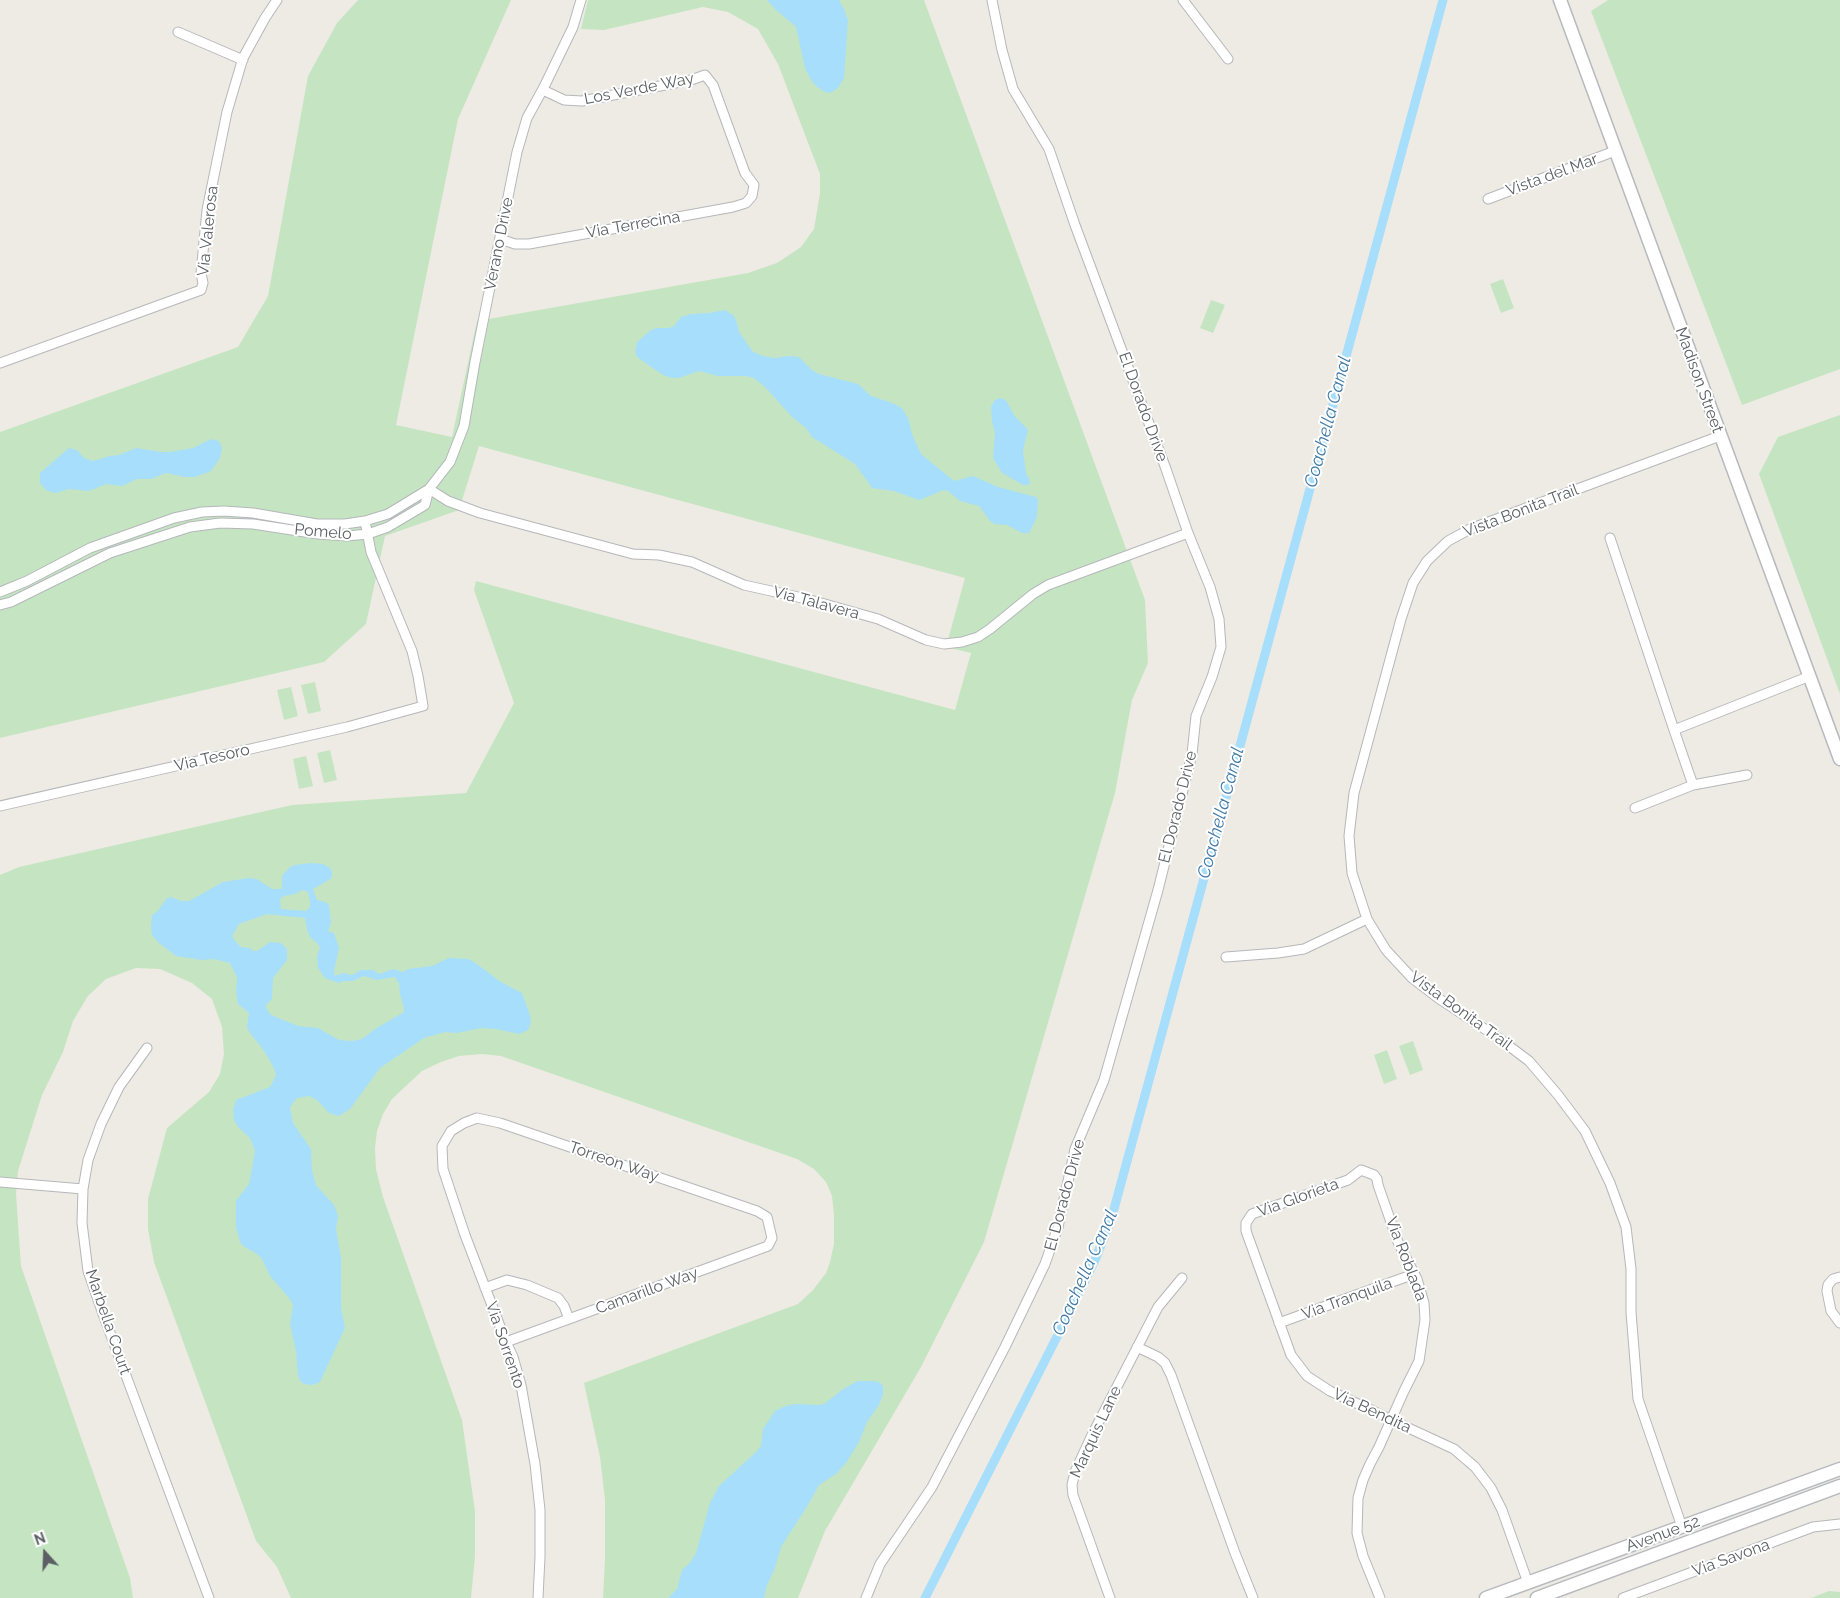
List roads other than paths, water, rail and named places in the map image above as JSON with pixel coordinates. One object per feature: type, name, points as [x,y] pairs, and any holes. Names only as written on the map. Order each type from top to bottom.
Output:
[{"type":"main road","name":"Madison Street","points":[[1560,0],[1840,759]]},
{"type":"main road","name":"Avenue 52","points":[[1486,1598],[1840,1469]]},
{"type":"main road","name":"Avenue 52","points":[[1537,1598],[1840,1486]]},
{"type":"main road","points":[[1562,1588],[1584,1572],[1679,1536],[1683,1532],[1682,1528]]},
{"type":"street","name":"Via Valerosa","points":[[0,363],[201,290],[207,210],[227,112],[243,60],[265,18],[277,0]]},
{"type":"street","name":"Verano Drive","points":[[429,489],[450,462],[464,426],[517,152],[527,118],[543,90],[573,27],[582,0]]},
{"type":"street","name":"El Dorado Drive","points":[[866,1598],[880,1564],[932,1487],[1046,1264],[1058,1227],[1075,1148],[1104,1080],[1162,872],[1192,754],[1196,716],[1212,678],[1221,647],[1219,619],[1210,587],[1188,533],[1049,149],[1013,89],[1002,50],[992,0]]},
{"type":"street","points":[[1182,0],[1228,59]]},
{"type":"street","points":[[178,32],[243,60]]},
{"type":"street","name":"Los Verde Way","points":[[543,90],[564,100],[582,101],[691,80],[705,75],[714,85],[745,173],[754,185]]},
{"type":"street","name":"Vista del Mar","points":[[1488,199],[1615,152]]},
{"type":"street","name":"Via Terrecina","points":[[500,239],[515,244],[528,244],[733,207],[746,203],[752,196],[754,185]]},
{"type":"street","name":"Vista Bonita Trail","points":[[1682,1528],[1638,1399],[1631,1312],[1631,1269],[1626,1227],[1610,1183],[1585,1131],[1558,1095],[1528,1061],[1498,1037],[1438,998],[1412,978],[1386,950],[1367,919],[1352,873],[1349,836],[1354,792],[1401,619],[1413,583],[1427,561],[1448,541],[1470,529],[1720,436]]},
{"type":"street","name":"Via Talavera","points":[[429,489],[448,501],[480,513],[633,554],[659,555],[692,562],[744,585],[807,599],[878,619],[926,640],[944,644],[962,642],[978,637],[1033,594],[1048,585],[1188,533]]},
{"type":"street","name":"Pomelo","points":[[0,592],[27,581],[90,548],[174,518],[202,512],[224,511],[253,513],[318,524],[345,524],[365,521],[388,514],[429,489]]},
{"type":"street","name":"Pomelo","points":[[0,605],[11,602],[110,553],[190,526],[220,523],[252,524],[318,534],[347,536],[368,534],[388,527],[425,505],[429,489]]},
{"type":"street","points":[[365,521],[368,534]]},
{"type":"street","name":"Via Tesoro","points":[[0,806],[347,727],[423,706],[412,651],[371,552],[368,534]]},
{"type":"street","points":[[1610,538],[1693,785]]},
{"type":"street","points":[[1674,730],[1810,676]]},
{"type":"street","points":[[1635,808],[1693,785],[1747,775]]},
{"type":"street","points":[[1226,957],[1304,949],[1367,919]]},
{"type":"street","name":"Marbella Court","points":[[147,1048],[119,1086],[101,1124],[88,1160],[83,1189],[82,1223],[88,1271],[209,1598]]},
{"type":"street","name":"Torreon Way","points":[[451,1131],[477,1118],[500,1123],[757,1211],[767,1217],[770,1226]]},
{"type":"street","name":"Via Sorrento","points":[[451,1131],[442,1146],[443,1169],[485,1288],[513,1357],[521,1385],[536,1464],[540,1510],[538,1598]]},
{"type":"street","name":"Via Glorieta","points":[[1248,1218],[1252,1214],[1348,1180],[1361,1170],[1374,1175]]},
{"type":"street","name":"Via Roblada","points":[[1374,1175],[1398,1242],[1414,1274],[1424,1304],[1425,1320],[1424,1339],[1419,1361],[1363,1480],[1358,1498],[1357,1533],[1363,1556],[1380,1598]]},
{"type":"street","points":[[0,1182],[83,1189]]},
{"type":"street","name":"Via Bendita","points":[[1248,1218],[1246,1231],[1291,1355],[1307,1376],[1330,1391],[1454,1449],[1475,1467],[1491,1488],[1502,1510],[1528,1583]]},
{"type":"street","name":"Camarillo Way","points":[[506,1342],[768,1246],[772,1238],[770,1226]]},
{"type":"street","name":"Via Tranquila","points":[[1280,1323],[1414,1274]]},
{"type":"street","points":[[1840,1276],[1833,1279],[1828,1285],[1827,1291],[1831,1311],[1840,1323]]},
{"type":"street","name":"Marquis Lane","points":[[1110,1598],[1073,1495],[1072,1485],[1075,1472],[1092,1435],[1158,1307],[1182,1278]]},
{"type":"street","points":[[485,1288],[507,1280],[527,1285],[558,1298],[564,1306],[569,1319]]},
{"type":"street","points":[[1137,1347],[1158,1357],[1165,1363],[1171,1375],[1253,1598]]},
{"type":"street","name":"Via Savona","points":[[1623,1598],[1813,1528],[1840,1524]]},
{"type":"water","points":[[767,0],[839,0],[848,20],[844,78],[838,88],[830,93],[825,92],[811,80],[805,68],[796,27]]},
{"type":"water","points":[[725,310],[734,316],[739,332],[753,352],[774,358],[799,357],[819,374],[858,384],[871,396],[902,408],[909,420],[912,434],[921,454],[954,481],[973,476],[998,487],[1036,497],[1038,500],[1037,517],[1029,533],[1022,533],[1007,525],[995,524],[990,521],[979,506],[960,501],[948,491],[944,490],[919,500],[894,491],[872,488],[855,464],[812,437],[806,428],[792,417],[767,389],[754,378],[746,376],[718,376],[699,371],[679,378],[672,378],[663,375],[637,357],[635,352],[637,342],[651,330],[674,326],[681,317],[691,314]]},
{"type":"water","points":[[999,398],[1007,402],[1014,415],[1028,430],[1023,450],[1026,473],[1030,484],[1023,485],[1002,473],[993,458],[995,433],[991,407],[994,401]]},
{"type":"water","points":[[213,439],[220,443],[222,448],[220,458],[211,471],[195,477],[166,473],[151,479],[137,479],[122,486],[106,484],[89,491],[69,489],[55,493],[46,490],[40,483],[40,473],[69,448],[77,450],[84,458],[93,461],[119,455],[136,448],[170,452],[193,448]]},
{"type":"water","points":[[323,864],[330,868],[332,872],[332,877],[329,880],[313,889],[317,900],[329,905],[331,923],[328,931],[334,933],[339,948],[334,971],[335,976],[343,973],[352,975],[361,970],[373,970],[379,974],[393,969],[403,972],[408,969],[432,966],[449,958],[468,959],[501,982],[522,993],[531,1023],[528,1030],[519,1034],[481,1028],[457,1033],[445,1032],[424,1038],[380,1068],[350,1109],[339,1116],[329,1113],[317,1100],[309,1096],[297,1098],[293,1103],[290,1108],[293,1123],[311,1149],[312,1170],[316,1185],[334,1205],[338,1216],[336,1229],[341,1258],[341,1308],[345,1328],[320,1382],[312,1385],[304,1384],[300,1381],[298,1375],[296,1351],[290,1324],[293,1305],[270,1276],[262,1259],[240,1242],[236,1227],[236,1201],[249,1184],[255,1151],[250,1138],[238,1127],[234,1120],[233,1110],[236,1100],[270,1087],[276,1075],[274,1068],[248,1030],[249,1013],[238,1004],[236,992],[237,977],[230,963],[214,959],[202,960],[176,956],[152,935],[151,927],[152,915],[157,912],[166,899],[171,897],[181,901],[189,901],[223,882],[249,878],[257,879],[272,889],[280,889],[282,888],[282,876],[294,865]],"holes":[[[303,890],[308,892],[310,902],[310,907],[306,911],[281,909],[280,899]],[[267,914],[305,918],[310,937],[320,948],[317,956],[318,968],[325,978],[339,983],[353,981],[364,976],[377,980],[394,977],[399,983],[404,1012],[362,1039],[352,1041],[339,1040],[318,1028],[298,1026],[271,1015],[266,1005],[272,999],[273,978],[287,960],[287,949],[281,943],[270,942],[257,951],[253,951],[250,948],[241,947],[232,936],[239,924]]]},
{"type":"water","points":[[858,1381],[879,1382],[883,1386],[883,1394],[879,1405],[867,1422],[859,1442],[846,1463],[836,1474],[819,1485],[781,1547],[764,1598],[668,1598],[677,1589],[682,1570],[690,1563],[696,1553],[710,1503],[719,1486],[761,1446],[763,1429],[775,1411],[795,1404],[824,1404],[843,1389]]},
{"type":"waterway","name":"Coachella Canal","points":[[925,1598],[1073,1305],[1095,1260],[1111,1220],[1443,0]]}]
